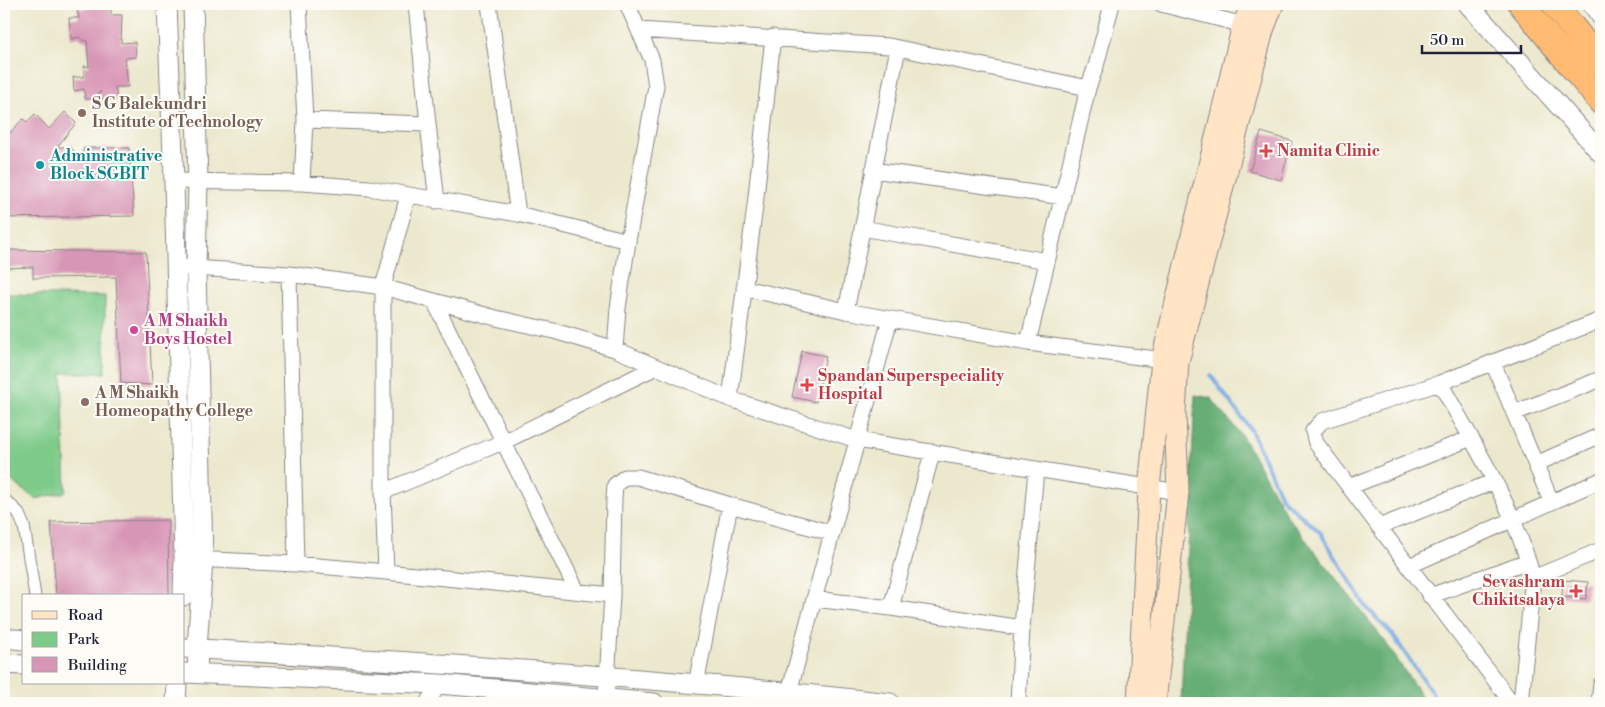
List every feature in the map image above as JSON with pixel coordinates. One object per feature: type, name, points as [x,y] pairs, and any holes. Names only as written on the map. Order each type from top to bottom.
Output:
[{"type":"highway","points":[[1521,4],[1601,102]]},
{"type":"highway","points":[[1554,4],[1601,62]]},
{"type":"main road","points":[[1138,703],[1149,488],[1170,361],[1253,28],[1252,4]]},
{"type":"main road","points":[[1253,28],[1273,4]]},
{"type":"main road","points":[[1155,703],[1178,492],[1175,413],[1170,361]]},
{"type":"street","points":[[167,4],[174,181],[184,558],[183,594]]},
{"type":"street","points":[[193,4],[198,182],[196,268],[203,559],[190,648],[191,673],[439,684],[654,703]]},
{"type":"street","points":[[299,4],[305,120],[302,182]]},
{"type":"street","points":[[416,4],[437,201]]},
{"type":"street","points":[[489,4],[518,214]]},
{"type":"street","points":[[615,349],[618,308],[628,242],[656,86],[652,60],[628,4]]},
{"type":"street","points":[[1028,343],[1088,88],[1096,66],[1112,4]]},
{"type":"street","points":[[1161,4],[1253,28]]},
{"type":"street","points":[[1468,4],[1601,153]]},
{"type":"street","points":[[1592,4],[1601,16]]},
{"type":"street","points":[[638,30],[773,37],[889,46],[1088,88]]},
{"type":"street","points":[[730,399],[773,37]]},
{"type":"street","points":[[846,312],[898,48]]},
{"type":"street","points":[[305,120],[428,124]]},
{"type":"street","points":[[873,170],[1063,197]]},
{"type":"street","points":[[174,181],[302,182],[369,188],[518,214],[628,242]]},
{"type":"street","points":[[386,572],[383,492],[383,287],[408,196]]},
{"type":"street","points":[[862,228],[1047,261]]},
{"type":"street","points":[[176,267],[289,274],[383,287],[496,318],[554,331],[615,349],[730,399],[857,440],[1178,492]]},
{"type":"street","points":[[289,274],[296,564]]},
{"type":"street","points":[[744,288],[846,312],[1028,343],[1170,361]]},
{"type":"street","points":[[434,301],[505,441],[578,592]]},
{"type":"street","points":[[787,698],[890,319]]},
{"type":"street","points":[[1512,703],[1316,443],[1313,430],[1322,421],[1440,383],[1601,320]]},
{"type":"street","points":[[1493,363],[1551,502]]},
{"type":"street","points":[[383,492],[505,441],[656,367]]},
{"type":"street","points":[[1514,413],[1601,379]]},
{"type":"street","points":[[1440,383],[1495,481],[1513,519],[1533,578],[1521,703]]},
{"type":"street","points":[[1536,464],[1601,435]]},
{"type":"street","points":[[1349,487],[1471,438]]},
{"type":"street","points":[[891,608],[932,453]]},
{"type":"street","points":[[1018,703],[1022,628],[1036,470]]},
{"type":"street","points":[[606,699],[612,595],[615,485],[625,477],[638,477],[832,533]]},
{"type":"street","points":[[1408,566],[1601,480]]},
{"type":"street","points":[[1379,527],[1495,481]]},
{"type":"street","points":[[4,499],[18,512],[24,526],[35,594]]},
{"type":"street","points":[[696,685],[730,505]]},
{"type":"street","points":[[1533,578],[1601,550]]},
{"type":"street","points":[[184,558],[296,564],[612,595]]},
{"type":"street","points":[[1430,596],[1528,561]]},
{"type":"street","points":[[814,599],[891,608],[1022,628]]},
{"type":"street","points":[[4,638],[22,640]]},
{"type":"street","points":[[190,648],[607,676],[696,685],[787,698],[890,703]]},
{"type":"street","points":[[4,664],[22,665]]},
{"type":"street","points":[[176,703],[177,684]]},
{"type":"street","points":[[427,703],[439,684]]},
{"type":"green space","points":[[4,294],[105,296],[105,373],[62,373],[66,492],[35,499],[4,475]]},
{"type":"green space","points":[[1195,395],[1211,398],[1242,436],[1288,517],[1384,640],[1426,703],[1181,703]]},
{"type":"building","points":[[111,7],[111,15],[122,15],[121,43],[135,42],[136,57],[125,58],[128,87],[115,87],[117,99],[98,99],[101,91],[94,99],[85,99],[84,89],[74,91],[73,77],[84,77],[84,66],[89,67],[87,41],[79,37],[71,39],[69,18],[79,18],[77,9]]},
{"type":"building","name":"Administrative Block SGBIT","points":[[65,112],[76,123],[57,147],[70,147],[81,159],[84,148],[129,148],[134,216],[4,218],[4,139],[23,119],[27,122],[35,114],[49,129]]},
{"type":"building","points":[[1261,132],[1292,141],[1281,180],[1250,171]]},
{"type":"building","name":"A M Shaikh Boys Hostel","points":[[4,250],[146,252],[152,385],[121,383],[116,277],[33,278],[33,267],[4,268]]},
{"type":"building","points":[[802,351],[826,356],[816,402],[792,397]]},
{"type":"building","points":[[168,520],[169,594],[56,594],[51,522]]},
{"type":"building","points":[[1563,580],[1588,582],[1586,599],[1562,597]]},
{"type":"waterway","points":[[1211,376],[1251,430],[1282,499],[1320,532],[1366,607],[1392,634],[1439,703]]},
{"type":"place","name":"S G Balekundri Institute of Technology","points":[[82,113]]},
{"type":"place","name":"Namita Clinic","points":[[1266,151]]},
{"type":"place","name":"Administrative Block SGBIT","points":[[40,165]]},
{"type":"place","name":"A M Shaikh Boys Hostel","points":[[134,330]]},
{"type":"place","name":"Spandan Superspeciality Hospital","points":[[807,385]]},
{"type":"place","name":"A M Shaikh Homeopathy College","points":[[85,402]]},
{"type":"place","name":"Sevashram Chikitsalaya","points":[[1576,591]]}]
